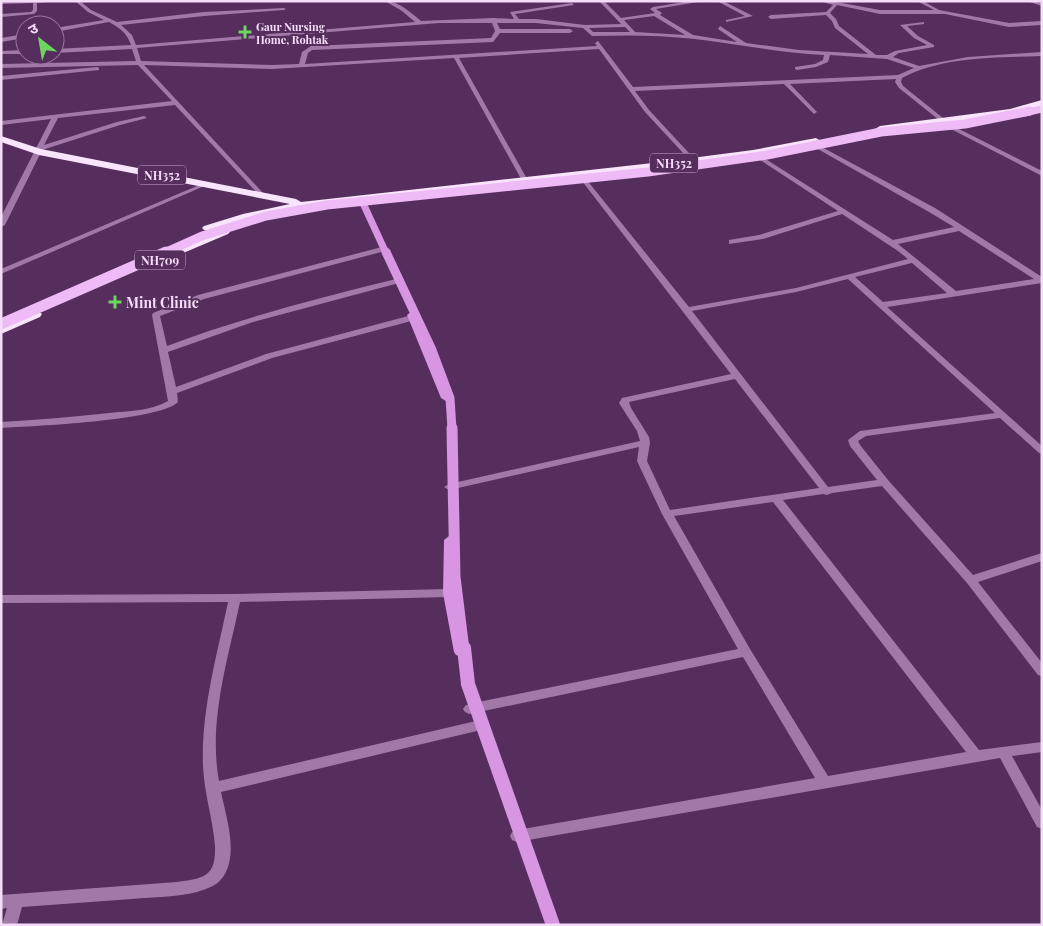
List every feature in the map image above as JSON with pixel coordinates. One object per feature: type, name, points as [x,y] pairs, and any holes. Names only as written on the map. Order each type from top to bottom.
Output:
[{"type":"highway","name":"NH352","points":[[526,182],[584,180],[697,164],[890,127],[1010,112],[1042,103]]},
{"type":"highway","name":"NH352","points":[[304,204],[361,200],[697,164],[762,159],[904,132],[991,122],[1042,110]]},
{"type":"highway","name":"NH352","points":[[1,139],[39,151],[324,208],[361,200]]},
{"type":"highway","name":"NH709","points":[[1,319],[208,228],[247,216],[304,204]]},
{"type":"highway","name":"NH709","points":[[1,330],[220,233],[264,220],[324,208]]},
{"type":"main road","points":[[1,324],[165,251],[227,228],[294,210],[361,200],[648,172],[767,155],[882,132],[966,124],[1042,110]]},
{"type":"street","points":[[1,3],[54,1]]},
{"type":"street","points":[[77,1],[84,9],[117,24],[129,35],[139,63],[174,103],[262,195]]},
{"type":"street","points":[[388,1],[404,10],[419,22]]},
{"type":"street","points":[[601,1],[634,34]]},
{"type":"street","points":[[658,1],[670,6]]},
{"type":"street","points":[[622,20],[660,13],[652,8],[702,1]]},
{"type":"street","points":[[719,1],[750,16],[728,21]]},
{"type":"street","points":[[822,1],[835,5],[880,12],[940,11],[1009,25],[1042,22]]},
{"type":"street","points":[[919,1],[940,11]]},
{"type":"street","points":[[1032,1],[1042,5]]},
{"type":"street","points":[[1,16],[34,12],[35,2]]},
{"type":"street","points":[[518,21],[512,13],[572,4]]},
{"type":"street","points":[[771,17],[827,13],[835,5]]},
{"type":"street","points":[[117,24],[179,16],[284,10]]},
{"type":"street","points":[[827,13],[841,31],[874,56]]},
{"type":"street","points":[[656,15],[694,37]]},
{"type":"street","points":[[65,28],[108,20]]},
{"type":"street","points":[[302,65],[306,50],[495,39],[498,31],[494,20]]},
{"type":"street","points":[[65,51],[134,48],[419,22],[518,21],[589,31],[627,25]]},
{"type":"street","points":[[888,57],[897,52],[932,46],[916,38],[903,24],[922,23]]},
{"type":"street","points":[[720,28],[747,45]]},
{"type":"street","points":[[498,31],[589,31],[694,37],[827,54],[888,57],[919,68]]},
{"type":"street","points":[[589,31],[647,111],[697,164]]},
{"type":"street","points":[[316,32],[326,48]]},
{"type":"street","points":[[1,40],[15,38]]},
{"type":"street","points":[[1,66],[118,63],[217,66],[302,65],[601,47]]},
{"type":"street","points":[[2,53],[15,52]]},
{"type":"street","points":[[797,68],[822,63],[826,61],[827,54]]},
{"type":"street","points":[[632,89],[898,77],[919,68],[950,62],[1042,54]]},
{"type":"street","points":[[454,56],[526,182]]},
{"type":"street","points":[[1,78],[109,68],[118,63]]},
{"type":"street","points":[[898,77],[901,87],[941,121],[1042,174]]},
{"type":"street","points":[[785,82],[814,112]]},
{"type":"street","points":[[1,123],[174,103]]},
{"type":"street","points":[[1,226],[56,116]]},
{"type":"street","points":[[39,151],[119,123],[144,118]]},
{"type":"street","points":[[818,148],[962,228],[1041,281]]},
{"type":"street","points":[[762,159],[891,243],[954,294]]},
{"type":"street","points":[[584,180],[655,267],[736,376],[827,492]]},
{"type":"street","points":[[1,272],[206,184]]},
{"type":"street","points":[[361,200],[448,404],[449,593],[470,709],[552,925]]},
{"type":"street","points":[[361,200],[432,350],[450,398],[455,578],[468,684],[552,925]]},
{"type":"street","points":[[732,242],[760,237],[842,212]]},
{"type":"street","points":[[891,243],[962,228]]},
{"type":"street","points":[[1,425],[103,417],[157,410],[172,406],[172,392],[156,315],[201,297],[382,249]]},
{"type":"street","points":[[686,310],[796,290],[850,278],[914,260]]},
{"type":"street","points":[[850,278],[1042,451]]},
{"type":"street","points":[[164,350],[247,321],[396,281]]},
{"type":"street","points":[[881,305],[1041,281]]},
{"type":"street","points":[[172,392],[269,356],[412,318]]},
{"type":"street","points":[[736,376],[625,400],[626,408],[642,432],[645,443],[642,455],[644,468],[667,514],[746,652],[825,783]]},
{"type":"street","points":[[1002,415],[863,433],[856,436],[853,440],[855,446],[884,482],[971,580],[1042,672]]},
{"type":"street","points":[[449,487],[645,443]]},
{"type":"street","points":[[667,514],[827,492],[884,482]]},
{"type":"street","points":[[776,498],[976,756]]},
{"type":"street","points":[[971,580],[1042,558]]},
{"type":"street","points":[[1,599],[235,598],[449,593]]},
{"type":"street","points":[[8,925],[9,902],[177,889],[200,885],[215,878],[222,864],[210,766],[212,721],[235,598]]},
{"type":"street","points":[[470,709],[746,652]]},
{"type":"street","points":[[213,788],[476,726]]},
{"type":"street","points":[[517,836],[976,756],[1042,747]]},
{"type":"street","points":[[1003,752],[1042,823]]},
{"type":"place","name":"Gaur Nursing Home, Rohtak","points":[[245,32]]},
{"type":"place","name":"Mint Clinic","points":[[115,302]]}]
